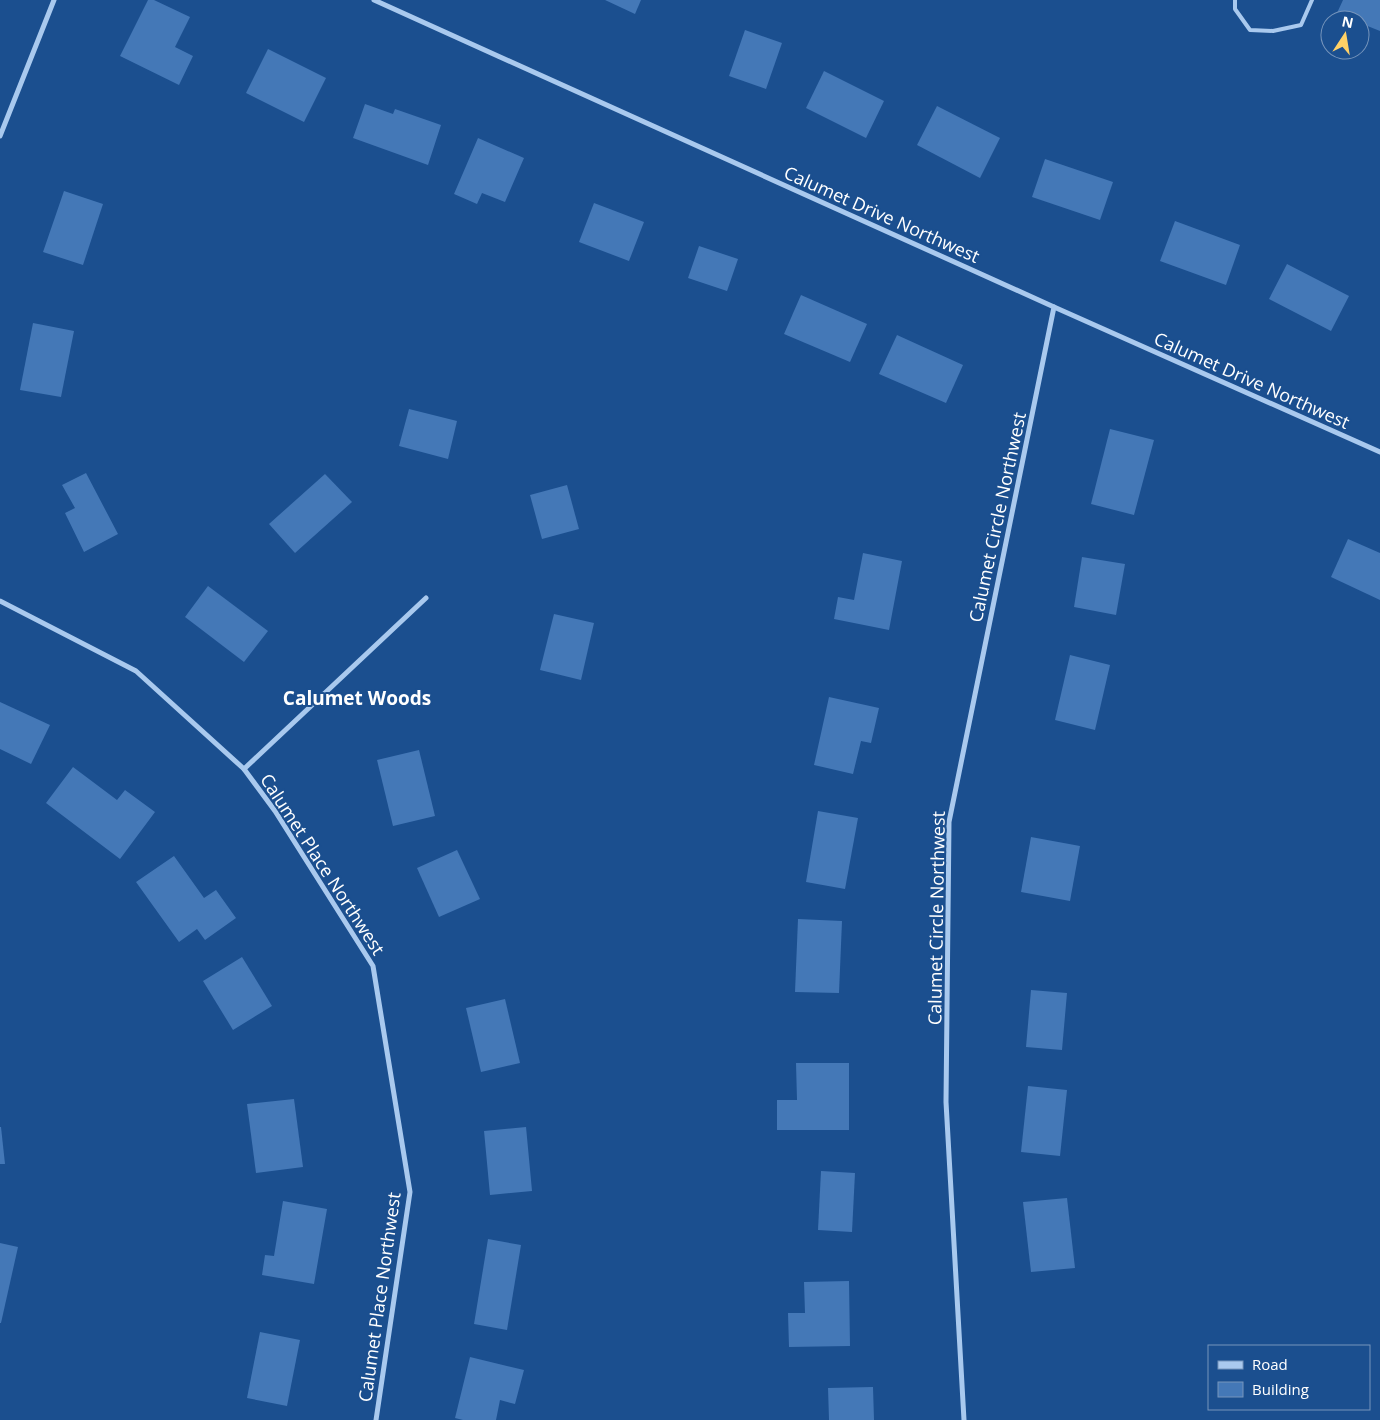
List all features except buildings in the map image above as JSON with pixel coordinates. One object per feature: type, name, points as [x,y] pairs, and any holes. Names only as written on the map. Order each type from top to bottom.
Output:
[{"type":"street","points":[[0,136],[54,0]]},
{"type":"street","name":"Calumet Drive Northwest","points":[[374,0],[1380,452]]},
{"type":"street","name":"Calumet Circle Northwest","points":[[964,1420],[946,1102],[949,822],[1054,307]]},
{"type":"street","points":[[244,768],[426,598]]},
{"type":"street","name":"Calumet Place Northwest","points":[[0,601],[136,671],[244,768],[275,811],[373,966],[410,1192],[376,1420]]},
{"type":"lane","points":[[1235,0],[1235,9],[1250,30],[1273,31],[1301,25],[1312,0]]},
{"type":"district","name":"Calumet Woods","points":[[357,698]]}]
